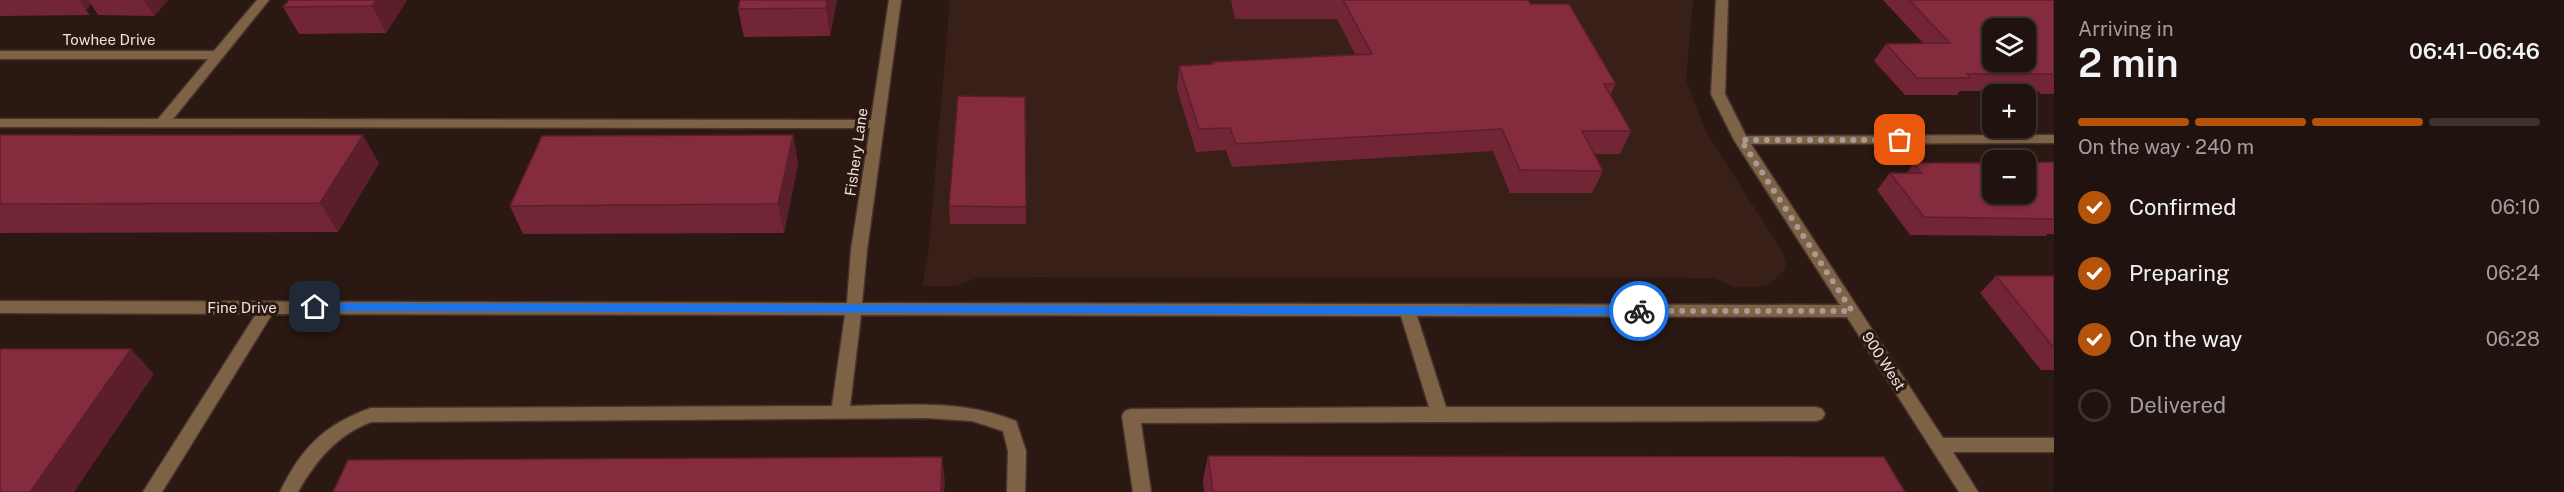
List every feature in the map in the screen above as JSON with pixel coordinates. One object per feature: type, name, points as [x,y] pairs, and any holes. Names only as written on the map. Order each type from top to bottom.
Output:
[{"type":"street","points":[[162,123],[262,0]]},
{"type":"street","name":"Fishery Lane","points":[[840,413],[855,309],[859,250],[895,0]]},
{"type":"street","name":"900 West","points":[[1722,0],[1718,94],[1741,140],[1969,492]]},
{"type":"street","name":"Towhee Drive","points":[[0,55],[217,55]]},
{"type":"street","points":[[0,123],[877,124]]},
{"type":"street","points":[[1741,140],[2054,139]]},
{"type":"street","name":"Fine Drive","points":[[0,307],[1852,311]]},
{"type":"street","points":[[152,492],[268,307]]},
{"type":"street","points":[[1407,311],[1440,414]]},
{"type":"street","points":[[289,492],[306,459],[327,438],[351,421],[371,415],[958,412],[992,416],[1010,426],[1017,451],[1016,492]]},
{"type":"street","points":[[1142,492],[1131,416],[1816,414]]},
{"type":"street","points":[[1938,445],[2054,445]]},
{"type":"shaded area","points":[[950,0],[1693,0],[1686,79],[1705,130],[1782,251],[1787,268],[1771,283],[1756,287],[1734,287],[1714,278],[979,277],[956,286],[922,286],[928,256]]},
{"type":"building","points":[[289,0],[376,0],[372,6],[283,7]]},
{"type":"building","points":[[740,0],[827,0],[826,8],[738,9]]},
{"type":"building","points":[[1343,0],[1528,0],[1531,4],[1569,4],[1616,84],[1604,84],[1631,131],[1582,131],[1603,171],[1520,170],[1502,129],[1236,144],[1230,128],[1199,129],[1179,66],[1213,64],[1212,62],[1372,54]]},
{"type":"building","points":[[1909,0],[2054,0],[2054,76],[2052,74],[1967,74],[1970,78],[1917,78],[1886,44],[1950,43]]},
{"type":"building","points":[[958,96],[1025,97],[1026,207],[949,206]]},
{"type":"building","points":[[0,135],[363,135],[320,203],[0,204]]},
{"type":"building","points":[[793,135],[778,204],[510,206],[542,136]]},
{"type":"building","points":[[2054,162],[2054,219],[1924,217],[1890,173],[1921,173],[1914,163],[1982,163],[1982,204],[2036,204],[2036,163]]},
{"type":"building","points":[[1996,276],[2054,276],[2054,348]]},
{"type":"building","points":[[0,349],[131,349],[30,492],[0,492]]},
{"type":"building","points":[[1208,456],[1884,457],[1905,492],[1213,492]]},
{"type":"building","points":[[942,457],[941,492],[333,492],[348,460]]},
{"type":"way so far","points":[[1639,311],[1852,311],[1741,140],[1900,140]]},
{"type":"route","points":[[315,307],[1639,311]]}]
